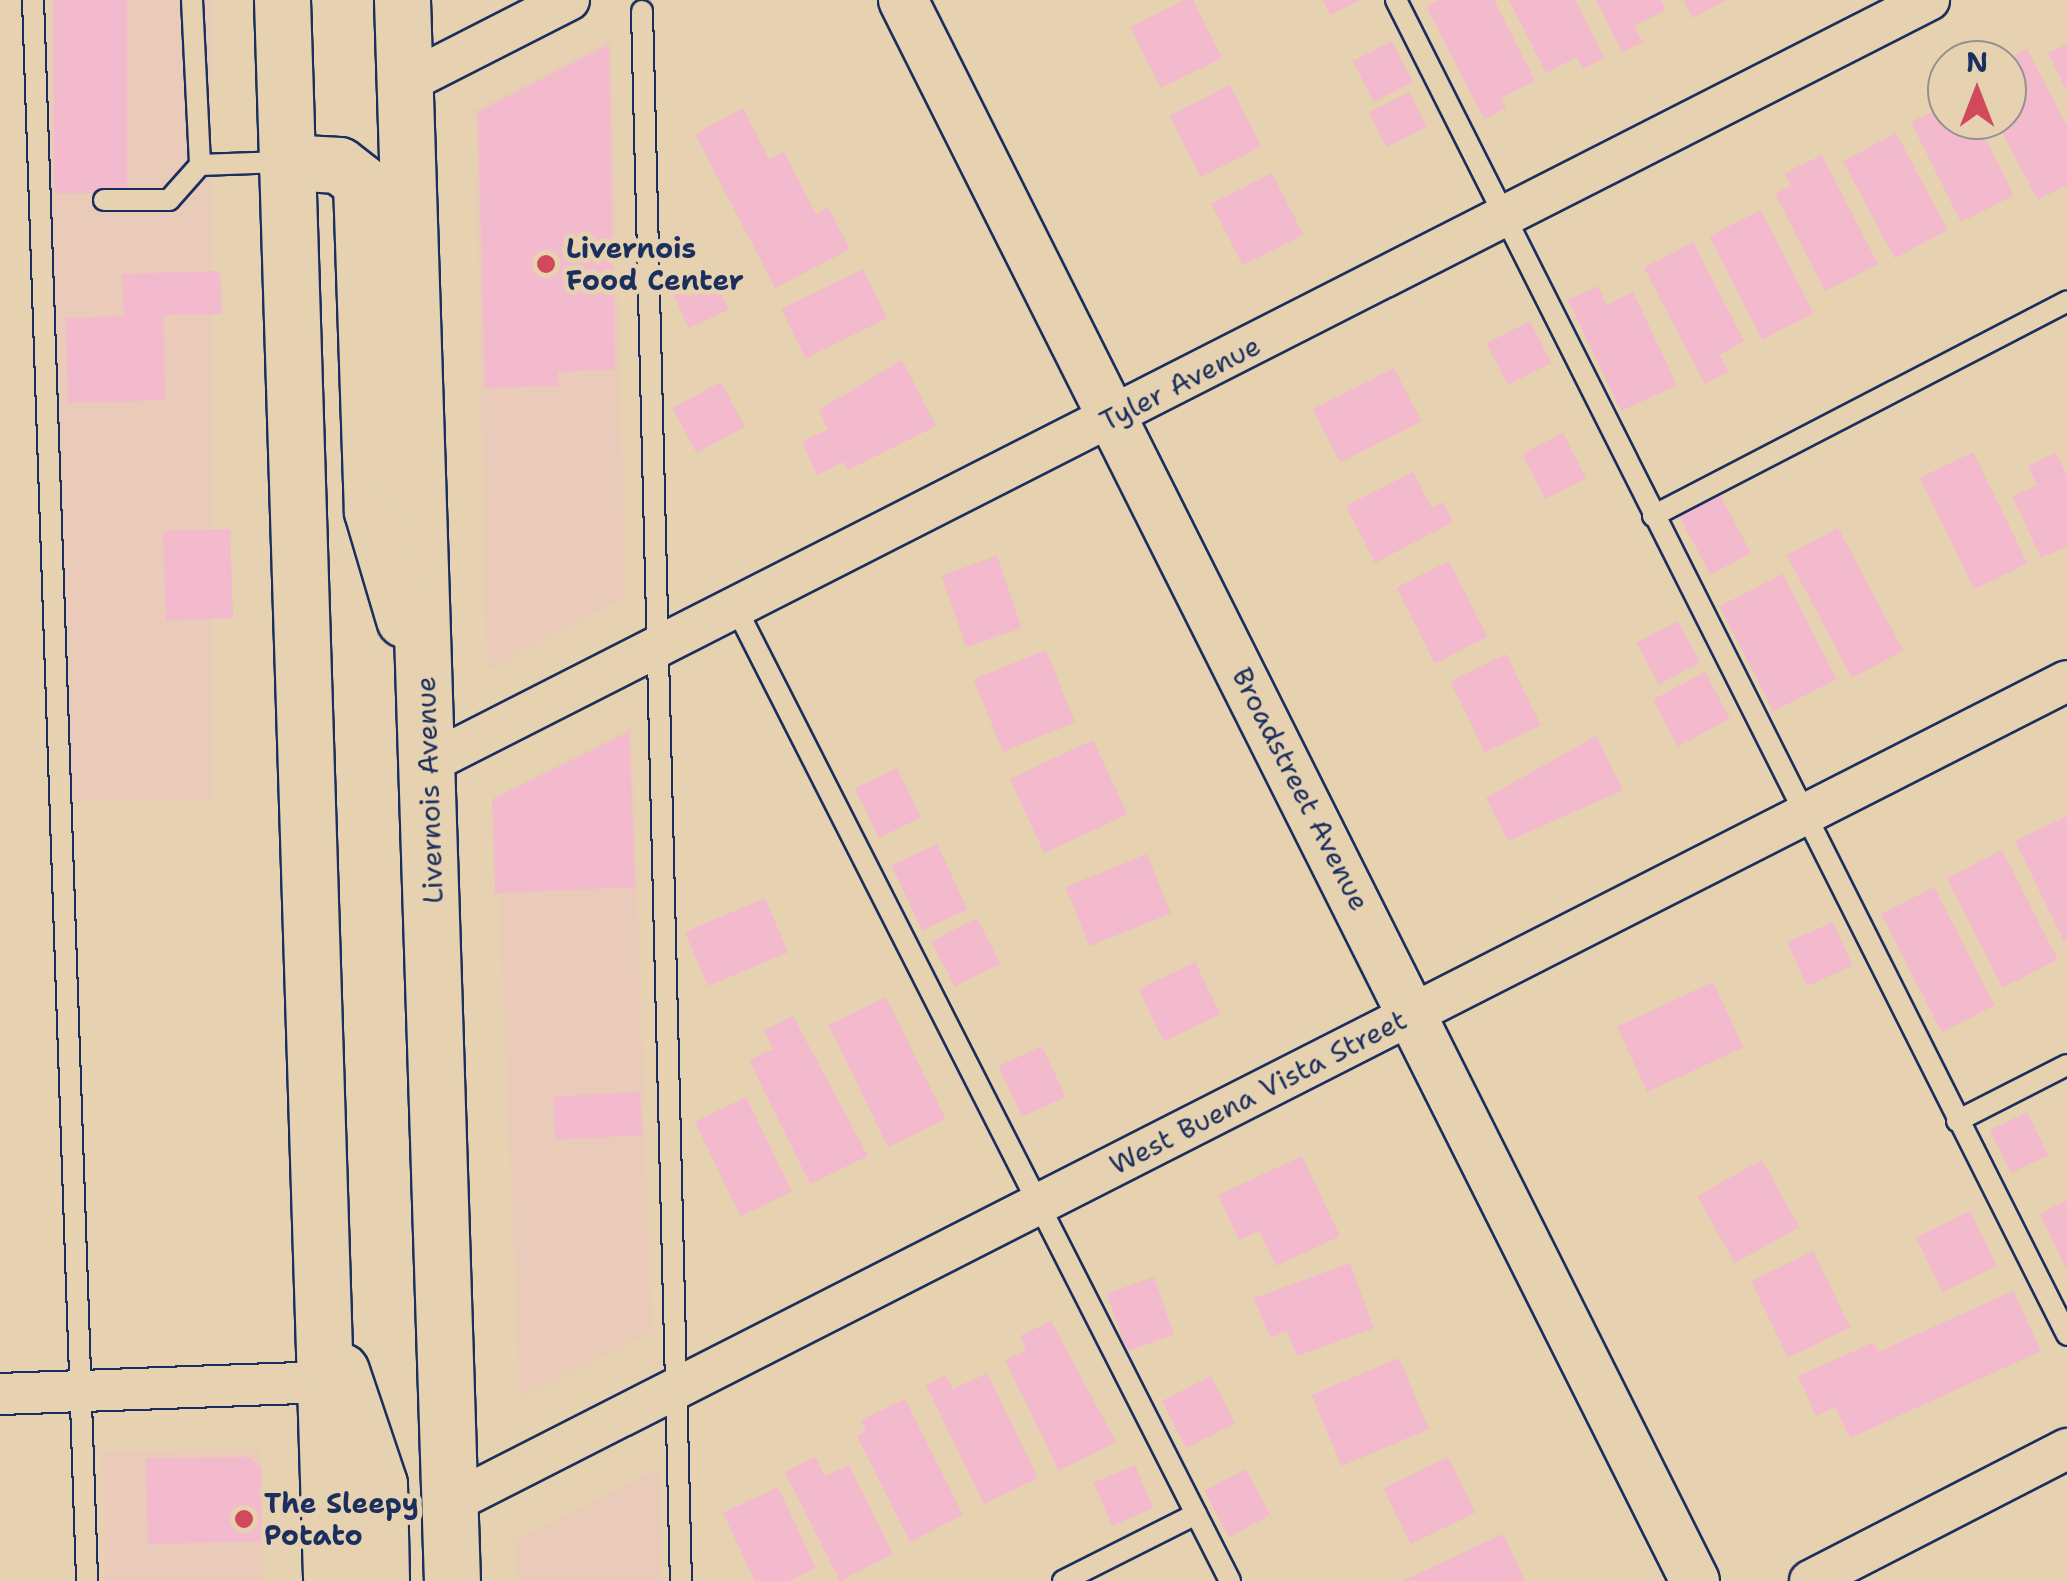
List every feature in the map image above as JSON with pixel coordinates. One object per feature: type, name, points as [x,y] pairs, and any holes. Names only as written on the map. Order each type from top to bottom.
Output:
[{"type":"main road","points":[[282,0],[331,1581]]},
{"type":"main road","name":"Livernois Avenue","points":[[402,0],[427,694],[452,1581]]},
{"type":"main road","points":[[285,162],[340,164],[360,182],[372,511],[427,694]]},
{"type":"main road","points":[[322,1316],[379,1484],[381,1581]]},
{"type":"street","name":"Broadstreet Avenue","points":[[903,0],[1695,1581]]},
{"type":"street","name":"Tyler Avenue","points":[[429,764],[1930,0]]},
{"type":"street","points":[[406,83],[551,4]]},
{"type":"street","name":"West Buena Vista Street","points":[[449,1504],[2067,681]]},
{"type":"street","points":[[0,1394],[324,1382]]},
{"type":"street","points":[[1810,1581],[2067,1450]]},
{"type":"lane","points":[[33,0],[87,1581]]},
{"type":"lane","points":[[104,200],[170,200],[200,165],[192,0]]},
{"type":"lane","points":[[1396,0],[1801,816],[2067,1335]]},
{"type":"lane","points":[[642,12],[681,1581]]},
{"type":"lane","points":[[200,165],[285,162]]},
{"type":"lane","points":[[1652,516],[2067,301]]},
{"type":"lane","points":[[736,608],[1230,1581]]},
{"type":"lane","points":[[1957,1121],[2067,1065]]},
{"type":"lane","points":[[1064,1581],[1196,1514]]},
{"type":"shaded area","points":[[50,0],[211,0],[211,802],[50,802]]},
{"type":"shaded area","points":[[611,40],[626,598],[487,669],[475,110]]},
{"type":"shaded area","points":[[632,728],[651,1331],[520,1396],[495,796]]},
{"type":"shaded area","points":[[261,1449],[263,1581],[104,1581],[102,1452]]},
{"type":"shaded area","points":[[659,1468],[661,1581],[517,1581],[515,1542]]},
{"type":"building","points":[[54,0],[127,0],[127,193],[54,193]]},
{"type":"building","points":[[1184,0],[1193,0],[1222,58],[1161,88],[1130,27]]},
{"type":"building","points":[[1323,0],[1361,0],[1330,15]]},
{"type":"building","points":[[1438,0],[1494,0],[1535,81],[1501,98],[1506,108],[1484,119],[1426,6]]},
{"type":"building","points":[[1509,0],[1575,0],[1604,58],[1583,69],[1577,57],[1546,73]]},
{"type":"building","points":[[1596,0],[1661,0],[1666,10],[1634,26],[1643,42],[1622,52]]},
{"type":"building","points":[[1683,0],[1726,0],[1693,18]]},
{"type":"building","points":[[1392,41],[1413,82],[1374,102],[1353,61]]},
{"type":"building","points":[[2067,44],[2067,91],[2048,53]]},
{"type":"building","points":[[609,45],[615,369],[558,372],[558,386],[485,388],[478,112]]},
{"type":"building","points":[[2027,49],[2067,126],[2067,185],[2038,200],[2006,140],[2027,140]]},
{"type":"building","points":[[1230,85],[1261,146],[1201,177],[1169,116]]},
{"type":"building","points":[[1409,92],[1427,127],[1387,147],[1369,112]]},
{"type":"building","points":[[743,108],[769,159],[784,152],[816,214],[828,207],[850,249],[775,288],[695,134]]},
{"type":"building","points":[[1927,114],[1927,140],[1986,140],[2014,195],[1961,222],[1911,122]]},
{"type":"building","points":[[1896,133],[1948,230],[1895,258],[1843,161]]},
{"type":"building","points":[[1822,155],[1878,264],[1825,291],[1775,194],[1791,186],[1785,173]]},
{"type":"building","points":[[1272,173],[1303,234],[1243,265],[1211,204]]},
{"type":"building","points":[[1761,210],[1814,313],[1762,340],[1709,236]]},
{"type":"building","points":[[1693,242],[1744,341],[1720,355],[1728,372],[1705,384],[1644,268]]},
{"type":"building","points":[[710,268],[729,310],[689,328],[670,286]]},
{"type":"building","points":[[863,269],[887,318],[805,358],[781,309]]},
{"type":"building","points":[[220,271],[222,314],[163,315],[165,400],[68,403],[66,318],[124,316],[122,274]]},
{"type":"building","points":[[1598,286],[1607,305],[1633,292],[1677,385],[1621,411],[1568,300]]},
{"type":"building","points":[[1530,321],[1551,363],[1508,385],[1486,343]]},
{"type":"building","points":[[902,360],[936,426],[848,470],[843,462],[817,475],[802,442],[828,429],[819,410]]},
{"type":"building","points":[[1394,368],[1421,421],[1340,463],[1313,409]]},
{"type":"building","points":[[721,382],[745,427],[696,453],[672,408]]},
{"type":"building","points":[[1563,433],[1586,478],[1545,499],[1522,454]]},
{"type":"building","points":[[1973,452],[2027,563],[1974,589],[1920,478]]},
{"type":"building","points":[[2056,452],[2067,476],[2067,546],[2041,558],[2012,496],[2037,485],[2028,466]]},
{"type":"building","points":[[1413,472],[1432,508],[1443,502],[1453,522],[1375,563],[1346,506]]},
{"type":"building","points":[[1719,493],[1751,553],[1710,575],[1678,515]]},
{"type":"building","points":[[1838,528],[1903,651],[1852,678],[1787,555]]},
{"type":"building","points":[[230,529],[233,618],[166,620],[163,531]]},
{"type":"building","points":[[997,556],[1022,628],[966,647],[941,575]]},
{"type":"building","points":[[1449,561],[1488,637],[1435,664],[1396,588]]},
{"type":"building","points":[[1783,574],[1837,679],[1773,711],[1720,606]]},
{"type":"building","points":[[1678,621],[1700,662],[1659,685],[1637,643]]},
{"type":"building","points":[[1046,650],[1075,722],[1003,752],[974,679]]},
{"type":"building","points":[[1506,654],[1541,725],[1485,752],[1450,681]]},
{"type":"building","points":[[1705,672],[1730,719],[1678,746],[1653,700]]},
{"type":"building","points":[[629,732],[635,887],[495,893],[492,800]]},
{"type":"building","points":[[1596,736],[1623,790],[1508,841],[1486,798]]},
{"type":"building","points":[[1093,740],[1128,814],[1044,853],[1010,779]]},
{"type":"building","points":[[897,768],[921,817],[879,838],[855,789]]},
{"type":"building","points":[[2067,816],[2067,939],[2064,941],[2015,841]]},
{"type":"building","points":[[937,844],[967,909],[922,930],[892,865]]},
{"type":"building","points":[[2002,850],[2058,960],[2003,988],[1947,878]]},
{"type":"building","points":[[1147,854],[1171,913],[1089,946],[1065,887]]},
{"type":"building","points":[[1934,887],[1994,1006],[1942,1032],[1881,914]]},
{"type":"building","points":[[765,898],[788,952],[708,986],[685,932]]},
{"type":"building","points":[[977,918],[1000,963],[955,987],[932,941]]},
{"type":"building","points":[[1833,922],[1853,966],[1807,986],[1787,942]]},
{"type":"building","points":[[1195,962],[1220,1014],[1164,1042],[1138,990]]},
{"type":"building","points":[[1713,982],[1743,1047],[1647,1092],[1617,1027]]},
{"type":"building","points":[[886,997],[946,1119],[888,1147],[828,1025]]},
{"type":"building","points":[[793,1016],[868,1156],[810,1184],[749,1060],[773,1049],[764,1030]]},
{"type":"building","points":[[1042,1046],[1066,1097],[1022,1117],[998,1066]]},
{"type":"building","points":[[640,1092],[642,1135],[555,1139],[553,1097]]},
{"type":"building","points":[[746,1097],[792,1191],[741,1216],[695,1122]]},
{"type":"building","points":[[2027,1112],[2048,1155],[2011,1173],[1990,1130]]},
{"type":"building","points":[[1302,1156],[1340,1236],[1276,1266],[1259,1231],[1239,1240],[1218,1195]]},
{"type":"building","points":[[1762,1160],[1799,1227],[1735,1263],[1697,1196]]},
{"type":"building","points":[[2067,1200],[2067,1270],[2040,1214]]},
{"type":"building","points":[[1970,1211],[1997,1266],[1943,1292],[1916,1237]]},
{"type":"building","points":[[1813,1251],[1850,1327],[1788,1358],[1751,1281]]},
{"type":"building","points":[[1350,1263],[1374,1328],[1297,1356],[1287,1331],[1270,1338],[1254,1298]]},
{"type":"building","points":[[1154,1277],[1174,1335],[1127,1351],[1107,1293]]},
{"type":"building","points":[[2013,1291],[2041,1351],[1850,1438],[1835,1407],[1816,1416],[1798,1376],[1874,1342],[1878,1352]]},
{"type":"building","points":[[1051,1321],[1116,1442],[1059,1471],[1005,1360],[1026,1350],[1020,1336]]},
{"type":"building","points":[[1399,1358],[1429,1429],[1342,1466],[1312,1395]]},
{"type":"building","points":[[987,1373],[1038,1478],[984,1504],[926,1385],[946,1375],[953,1389]]},
{"type":"building","points":[[1211,1376],[1235,1423],[1186,1448],[1162,1401]]},
{"type":"building","points":[[905,1399],[963,1515],[910,1542],[857,1436],[866,1431],[861,1420]]},
{"type":"building","points":[[249,1457],[261,1468],[262,1541],[148,1544],[146,1458]]},
{"type":"building","points":[[815,1457],[825,1476],[849,1465],[893,1554],[840,1581],[785,1472]]},
{"type":"building","points":[[1448,1457],[1475,1513],[1410,1544],[1383,1489]]},
{"type":"building","points":[[1135,1465],[1153,1508],[1112,1526],[1094,1483]]},
{"type":"building","points":[[1246,1469],[1270,1515],[1229,1537],[1205,1491]]},
{"type":"building","points":[[778,1487],[816,1568],[789,1581],[755,1581],[723,1513]]},
{"type":"building","points":[[1503,1534],[1525,1581],[1402,1581]]},
{"type":"place","name":"Livernois Food Center","points":[[546,264]]},
{"type":"place","name":"The Sleepy Potato","points":[[244,1519]]}]
